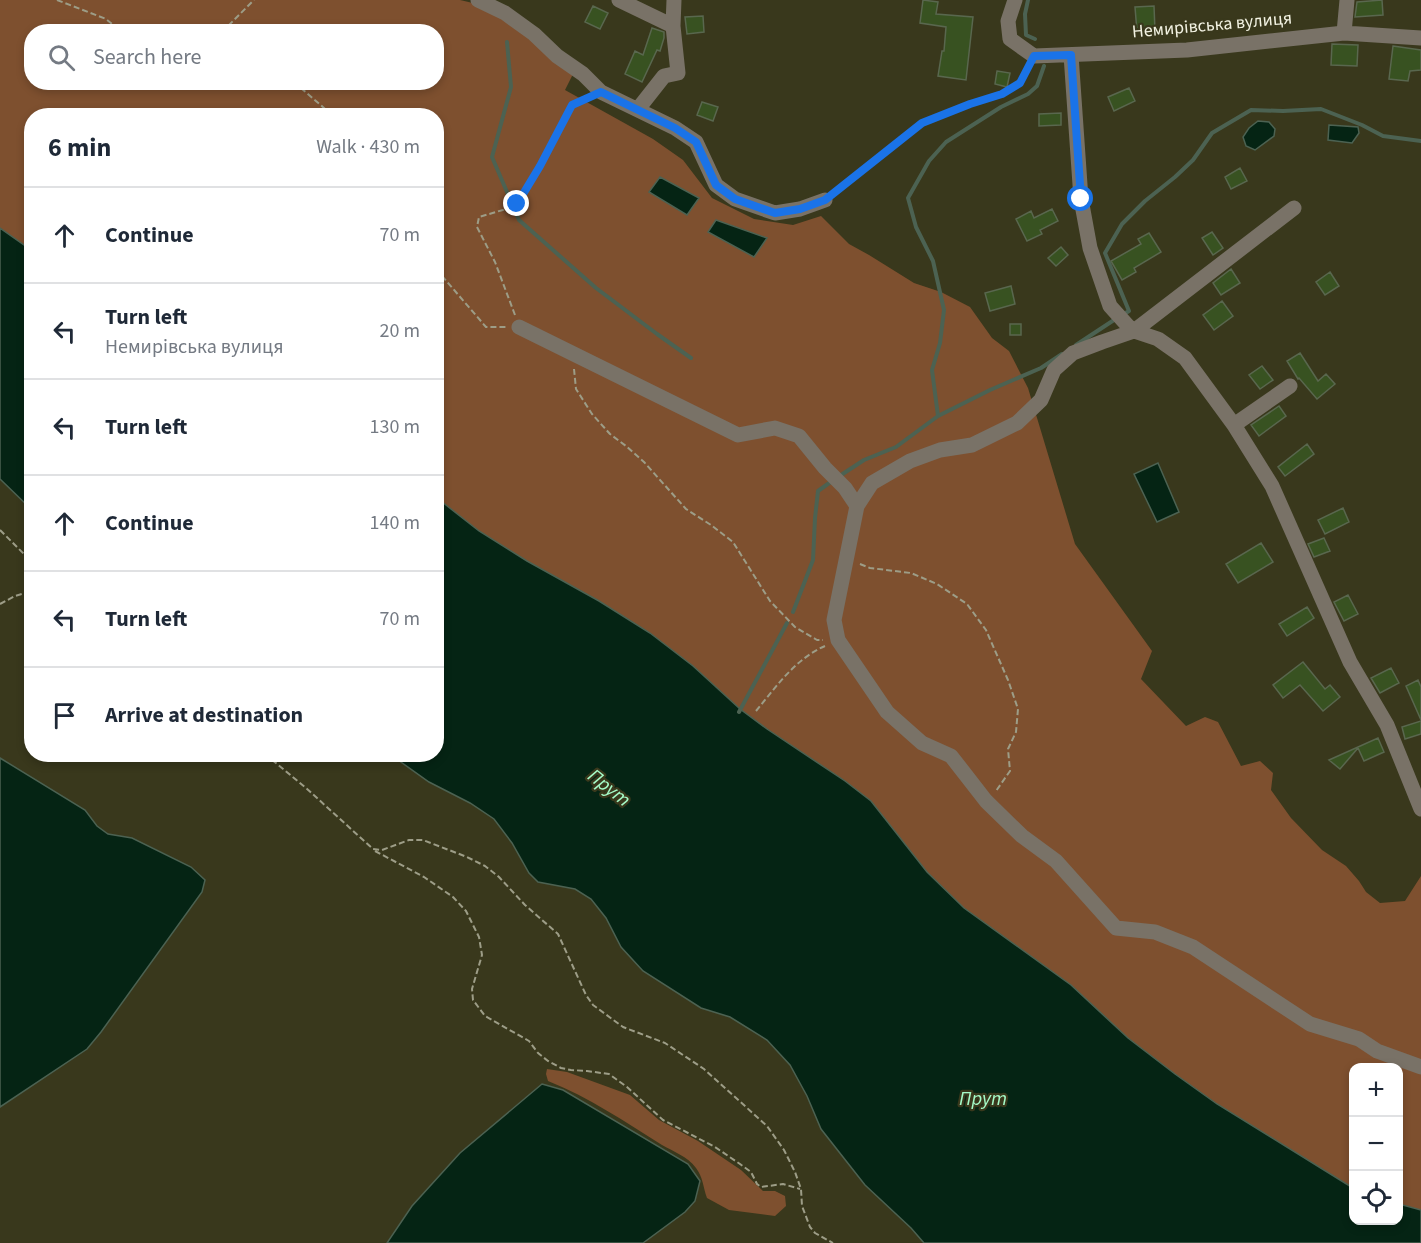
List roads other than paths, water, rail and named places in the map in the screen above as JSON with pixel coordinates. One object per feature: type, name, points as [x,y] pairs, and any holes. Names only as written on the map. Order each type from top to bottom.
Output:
[{"type":"street","points":[[477,0],[505,13],[534,34],[557,56],[583,74],[601,92],[675,128],[696,142],[716,185],[735,199],[775,213],[800,209],[825,200]]},
{"type":"street","points":[[619,0],[673,26]]},
{"type":"street","points":[[638,109],[664,76],[678,73],[673,26],[674,0]]},
{"type":"street","name":"Немирівська вулиця","points":[[1015,0],[1008,21],[1010,39],[1034,56],[1187,50],[1344,33],[1421,38]]},
{"type":"street","points":[[1344,33],[1347,0]]},
{"type":"street","points":[[1071,55],[1081,199],[1090,248],[1110,306],[1131,328],[1158,339],[1185,358],[1234,424],[1272,486],[1350,662],[1387,725],[1421,809]]},
{"type":"street","points":[[1294,208],[1131,328],[1073,353],[1054,370],[1041,400],[1017,423],[972,445],[940,450],[910,461],[872,483],[857,506],[834,620],[838,640],[887,712],[922,743],[951,756],[986,801],[1022,836],[1056,861],[1116,928],[1155,932],[1193,947],[1310,1024],[1359,1039],[1377,1051],[1421,1067]]},
{"type":"street","points":[[519,327],[738,435],[775,428],[799,436],[845,488],[857,506]]},
{"type":"street","points":[[1234,424],[1290,386]]},
{"type":"water","points":[[1258,121],[1269,122],[1275,129],[1274,136],[1255,150],[1246,146],[1243,137]]},
{"type":"water","points":[[1329,125],[1358,127],[1359,133],[1352,143],[1328,140]]},
{"type":"water","points":[[660,177],[699,198],[687,215],[649,192]]},
{"type":"water","points":[[716,220],[767,238],[754,257],[708,232]]},
{"type":"water","points":[[0,228],[24,245],[24,502],[0,479]]},
{"type":"water","points":[[1158,463],[1179,512],[1157,522],[1134,474]]},
{"type":"water","name":"Прут","points":[[444,504],[479,531],[650,633],[693,666],[740,709],[871,801],[927,872],[964,908],[1071,985],[1128,1038],[1175,1074],[1217,1104],[1349,1186],[1349,1225],[1403,1225],[1403,1205],[1421,1210],[1421,1243],[924,1243],[865,1185],[821,1129],[790,1065],[767,1040],[730,1017],[701,1008],[643,971],[621,947],[606,918],[591,899],[575,889],[538,882],[529,873],[512,843],[494,819],[470,803],[429,782],[401,762],[444,762]]},
{"type":"water","points":[[0,758],[85,810],[97,826],[108,834],[132,838],[191,867],[205,880],[202,892],[87,1049],[0,1107]]},
{"type":"water","points":[[542,1084],[563,1090],[688,1164],[700,1181],[695,1201],[685,1212],[643,1243],[387,1243],[412,1206],[460,1153]]},
{"type":"waterway","points":[[1028,0],[1025,14],[1026,35],[1035,39]]},
{"type":"waterway","points":[[507,42],[511,87],[492,157],[519,220],[596,288],[691,358]]},
{"type":"waterway","points":[[938,416],[932,370],[940,343],[944,310],[933,261],[916,227],[908,198],[929,161],[946,142],[1001,107],[1028,94],[1037,86],[1044,66]]},
{"type":"waterway","points":[[1124,314],[1129,311],[1105,253],[1122,224],[1193,160],[1212,133],[1251,110],[1321,109],[1383,136],[1421,141]]},
{"type":"waterway","points":[[1076,345],[1117,318]]},
{"type":"waterway","points":[[838,477],[864,460],[896,447],[938,416],[1041,368],[1062,354]]},
{"type":"waterway","points":[[793,612],[813,560],[818,491],[832,481]]},
{"type":"waterway","points":[[739,712],[787,623]]}]
